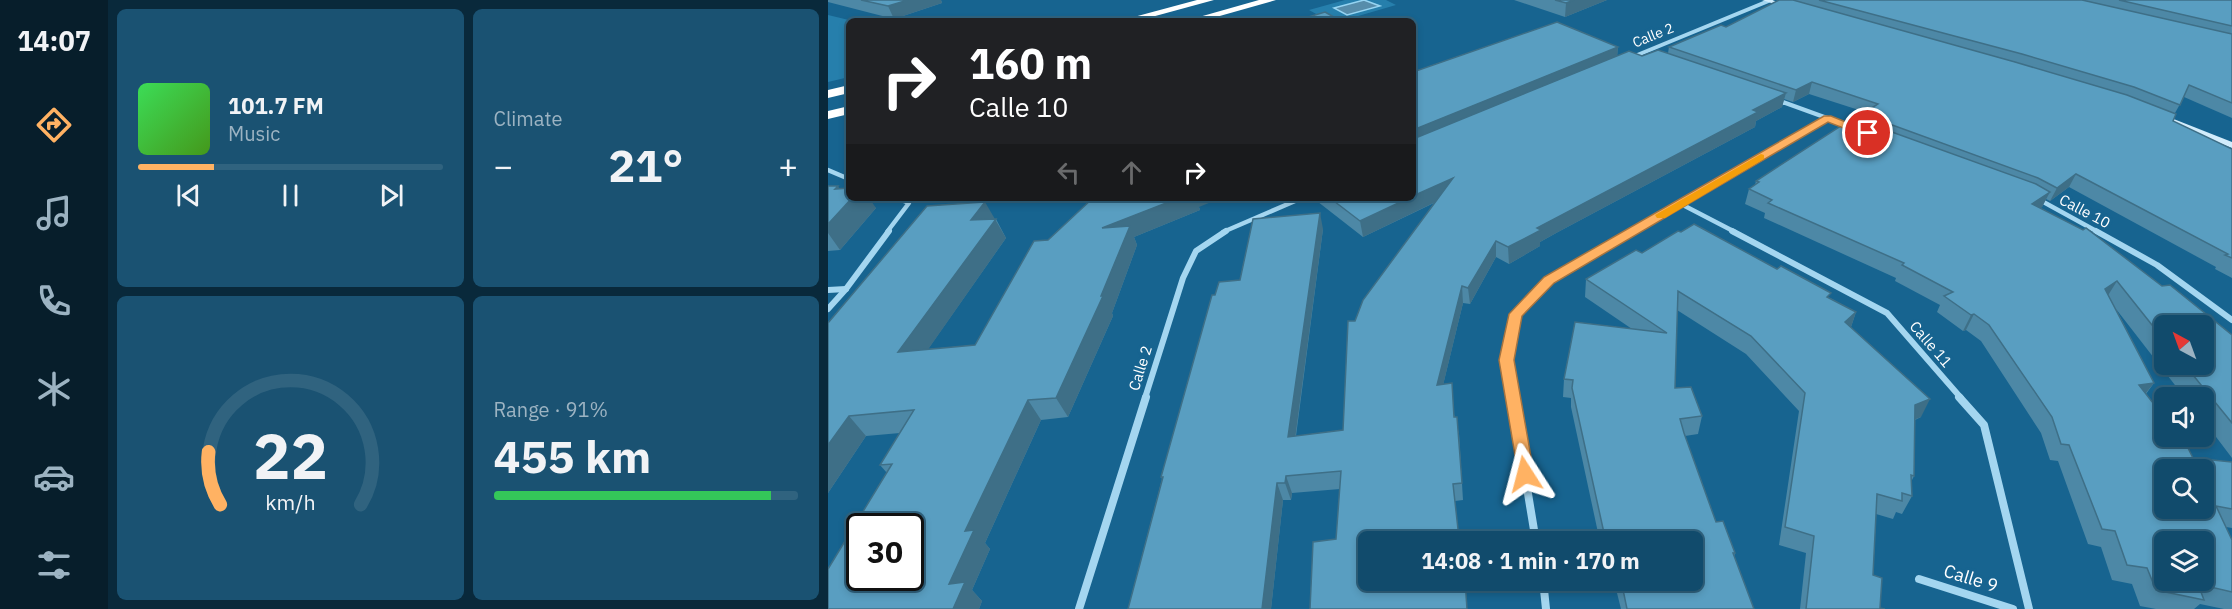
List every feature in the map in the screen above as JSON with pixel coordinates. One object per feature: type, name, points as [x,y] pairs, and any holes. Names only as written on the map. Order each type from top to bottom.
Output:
[{"type":"highway","points":[[1136,18],[1209,0]]},
{"type":"highway","points":[[1202,18],[1271,0]]},
{"type":"highway","points":[[828,94],[846,90]]},
{"type":"highway","points":[[828,115],[846,111]]},
{"type":"street","points":[[1768,0],[1802,10]]},
{"type":"street","name":"Calle 2","points":[[1619,62],[1768,0]]},
{"type":"street","points":[[1640,53],[1651,57]]},
{"type":"street","points":[[1772,99],[1859,130]]},
{"type":"street","points":[[2156,116],[2232,145]]},
{"type":"street","points":[[1534,531],[1506,360],[1515,314],[1549,280],[1827,118]]},
{"type":"street","points":[[828,170],[846,178]]},
{"type":"street","name":"Calle 10","points":[[2030,195],[2157,265],[2232,320]]},
{"type":"street","points":[[828,309],[846,289],[909,203],[904,201]]},
{"type":"street","name":"Calle 2","points":[[1079,609],[1183,278],[1196,251],[1216,235],[1295,201]]},
{"type":"street","name":"Calle 11","points":[[1681,204],[1887,313],[1984,425],[2029,609]]},
{"type":"street","points":[[828,290],[846,289]]},
{"type":"street","name":"Calle 9","points":[[1919,579],[2013,609]]},
{"type":"street","points":[[1544,591],[1546,609]]},
{"type":"shaded area","points":[[1345,0],[1386,0],[1396,5],[1351,18],[1324,18],[1309,10]]},
{"type":"shaded area","points":[[1364,0],[1380,6],[1347,15],[1334,8]]},
{"type":"shaded area","points":[[828,15],[846,19],[846,78],[828,82]]},
{"type":"building","points":[[861,0],[908,0],[888,6]]},
{"type":"building","points":[[1555,0],[1574,0],[1566,3]]},
{"type":"building","points":[[1779,0],[1793,0],[2015,62],[2127,95],[2176,114],[2173,121],[2232,149],[2232,258],[2076,174],[2057,188],[2038,178],[1862,114],[1878,104],[1812,82],[1796,90],[1669,47],[1721,25],[1726,27]]},
{"type":"building","points":[[1819,0],[2082,0],[2232,34],[2232,103],[2189,85],[2180,105],[2134,87],[2022,54]]},
{"type":"building","points":[[2119,0],[2232,0],[2232,26]]},
{"type":"building","points":[[1325,12],[1336,18],[1305,18]]},
{"type":"building","points":[[1557,22],[1618,47],[1416,129],[1416,71]]},
{"type":"building","points":[[1658,50],[1786,93],[1753,110],[1758,112],[1537,228],[1541,230],[1508,247],[1496,241],[1468,288],[1462,286],[1437,385],[1452,383],[1454,417],[1457,417],[1462,483],[1453,484],[1458,531],[1358,531],[1358,591],[1466,591],[1467,609],[1310,609],[1313,542],[1336,539],[1341,471],[1286,476],[1285,483],[1277,483],[1262,609],[1128,609],[1163,477],[1161,477],[1212,295],[1215,295],[1219,282],[1240,280],[1253,219],[1320,213],[1288,437],[1343,430],[1348,321],[1355,321],[1363,300],[1453,178],[1416,195],[1416,138],[1629,51],[1642,56]]},
{"type":"building","points":[[1853,118],[2036,184],[2050,192],[2032,204],[2083,230],[2086,228],[2162,286],[2170,285],[2207,315],[2154,315],[2154,327],[2117,281],[2105,289],[2154,383],[2139,385],[2154,404],[2154,447],[2188,447],[2193,458],[2203,459],[2154,459],[2154,519],[2214,519],[2214,460],[2232,462],[2232,509],[2216,506],[2232,540],[2232,592],[2214,588],[2214,531],[2154,531],[2154,585],[2147,568],[2127,565],[2115,531],[2102,529],[2069,445],[2061,444],[2052,417],[1989,325],[1944,296],[1953,292],[1902,265],[1904,263],[1768,203],[1772,200],[1749,189],[1759,182],[1756,181]]},
{"type":"building","points":[[828,186],[838,186],[835,189],[846,188],[846,201],[849,201],[828,224]]},
{"type":"building","points":[[1090,201],[1171,201],[1102,228],[1130,226],[1101,296],[1103,296],[1056,398],[1028,400],[965,531],[974,530],[949,584],[965,582],[953,609],[828,609],[828,569],[846,539],[846,591],[924,591],[924,513],[862,513],[892,464],[880,465],[914,410],[849,416],[828,445],[828,323],[927,206],[985,202],[971,220],[996,219],[898,352],[975,345],[1034,241],[1048,240]]},
{"type":"building","points":[[1334,201],[1403,201],[1360,221]]},
{"type":"building","points":[[1694,224],[1777,269],[1781,266],[1831,293],[1827,297],[1856,312],[1845,322],[1930,399],[1915,405],[1912,496],[1902,493],[1902,501],[1877,494],[1873,575],[1882,578],[1880,608],[1885,609],[1806,609],[1814,536],[1785,527],[1805,393],[1751,336],[1678,291],[1675,388],[1691,387],[1702,416],[1680,419],[1716,522],[1723,521],[1754,609],[1627,609],[1623,591],[1703,591],[1703,531],[1604,531],[1572,388],[1573,380],[1564,379],[1575,322],[1667,333],[1586,279],[1636,250],[1642,253],[1678,231],[1681,232]]},
{"type":"building","points":[[2214,320],[2232,335],[2232,423],[2214,401],[2214,387],[2203,387],[2193,375],[2214,375]]},
{"type":"building","points":[[2161,591],[2201,591],[2204,600]]},
{"type":"slow traffic","points":[[1661,215],[1761,157]]},
{"type":"route","points":[[1525,474],[1506,360],[1515,314],[1549,280],[1827,118],[1868,133]]}]
